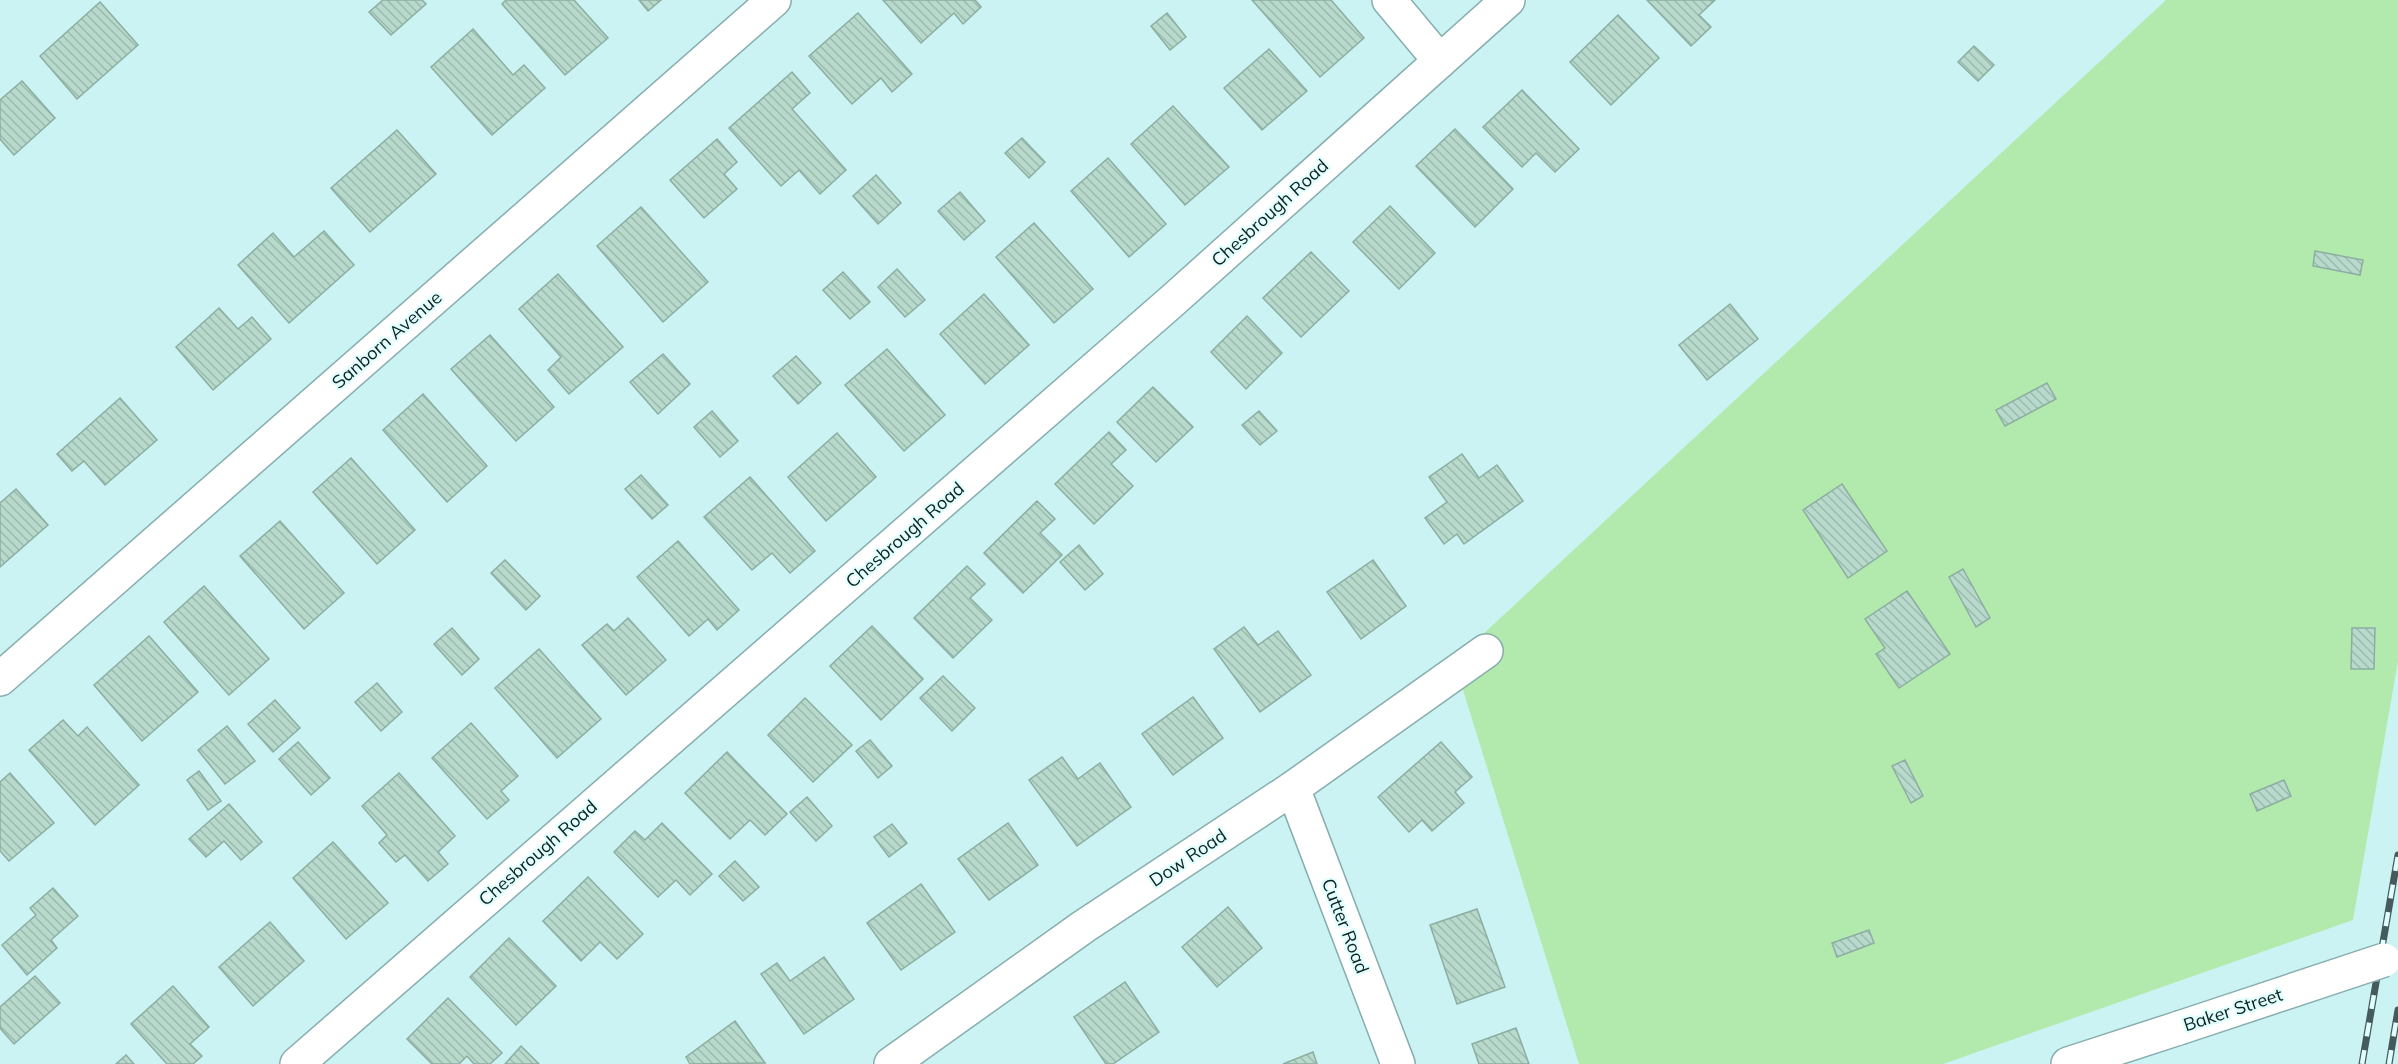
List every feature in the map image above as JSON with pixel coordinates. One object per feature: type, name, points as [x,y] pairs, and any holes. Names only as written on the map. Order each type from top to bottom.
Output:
[{"type":"street","name":"Sanborn Avenue","points":[[0,679],[774,0]]},
{"type":"street","points":[[1389,0],[1440,60]]},
{"type":"street","name":"Chesbrough Road","points":[[297,1064],[1162,309],[1508,0]]},
{"type":"street","name":"Dow Road","points":[[891,1064],[1083,927],[1293,788],[1486,651]]},
{"type":"street","name":"Cutter Road","points":[[1293,788],[1398,1064]]},
{"type":"street","name":"Baker Street","points":[[2068,1064],[2398,956]]},
{"type":"green space","points":[[2166,0],[2398,0],[2398,661],[2353,920],[1943,1064],[1579,1064],[1454,661]]},
{"type":"building","points":[[383,0],[422,0],[426,4],[391,35],[369,12]]},
{"type":"building","points":[[506,0],[574,0],[608,38],[565,75],[502,4]]},
{"type":"building","points":[[639,0],[661,0],[648,11]]},
{"type":"building","points":[[883,0],[975,0],[981,7],[963,24],[954,13],[921,43]]},
{"type":"building","points":[[1252,0],[1331,0],[1364,38],[1320,77]]},
{"type":"building","points":[[1647,0],[1715,0],[1699,15],[1711,27],[1691,46]]},
{"type":"building","points":[[100,2],[138,45],[77,99],[40,56]]},
{"type":"building","points":[[858,13],[912,74],[892,92],[881,78],[852,104],[809,56]]},
{"type":"building","points":[[1167,13],[1186,37],[1170,50],[1151,26]]},
{"type":"building","points":[[1618,15],[1659,58],[1611,105],[1570,62]]},
{"type":"building","points":[[473,29],[513,75],[524,65],[545,88],[492,135],[431,67]]},
{"type":"building","points":[[1974,46],[1994,65],[1978,81],[1958,62]]},
{"type":"building","points":[[1269,49],[1307,91],[1262,130],[1224,88]]},
{"type":"building","points":[[792,72],[810,93],[792,109],[846,170],[820,194],[799,170],[781,186],[729,128]]},
{"type":"building","points":[[22,81],[55,118],[14,155],[0,139],[0,100]]},
{"type":"building","points":[[1522,90],[1579,149],[1555,172],[1536,153],[1522,167],[1483,127]]},
{"type":"building","points":[[1173,106],[1229,167],[1185,205],[1131,144]]},
{"type":"building","points":[[1455,129],[1513,189],[1475,227],[1416,166]]},
{"type":"building","points":[[397,130],[436,174],[370,232],[331,188]]},
{"type":"building","points":[[1022,138],[1045,162],[1029,178],[1005,153]]},
{"type":"building","points":[[717,139],[737,162],[724,174],[737,189],[704,218],[670,180]]},
{"type":"building","points":[[1108,158],[1166,224],[1129,257],[1071,191]]},
{"type":"building","points":[[876,175],[901,203],[878,224],[853,196]]},
{"type":"building","points":[[960,192],[985,221],[964,240],[938,211]]},
{"type":"building","points":[[1390,206],[1435,253],[1399,289],[1353,242]]},
{"type":"building","points":[[641,207],[708,282],[663,322],[597,246]]},
{"type":"building","points":[[1034,223],[1093,289],[1054,323],[996,257]]},
{"type":"building","points":[[324,231],[354,265],[289,323],[238,265],[273,233],[294,257]]},
{"type":"building","points":[[2315,251],[2363,260],[2360,275],[2313,266]]},
{"type":"building","points":[[1311,252],[1349,291],[1301,337],[1263,298]]},
{"type":"building","points":[[897,269],[925,300],[905,317],[878,287]]},
{"type":"building","points":[[843,272],[870,302],[850,319],[823,290]]},
{"type":"building","points":[[558,274],[623,347],[569,394],[548,370],[561,357],[519,309]]},
{"type":"building","points":[[984,294],[1029,345],[985,384],[940,334]]},
{"type":"building","points":[[1730,304],[1758,339],[1707,380],[1679,345]]},
{"type":"building","points":[[219,308],[238,329],[252,317],[271,339],[213,390],[176,347]]},
{"type":"building","points":[[1247,316],[1282,353],[1246,389],[1211,352]]},
{"type":"building","points":[[490,335],[554,407],[516,441],[451,369]]},
{"type":"building","points":[[887,349],[945,415],[904,451],[845,385]]},
{"type":"building","points":[[663,354],[690,384],[658,414],[630,382]]},
{"type":"building","points":[[796,356],[821,383],[798,404],[773,376]]},
{"type":"building","points":[[2047,383],[2056,399],[2005,426],[1996,410]]},
{"type":"building","points":[[1153,387],[1193,427],[1156,462],[1117,422]]},
{"type":"building","points":[[423,394],[487,466],[447,502],[383,430]]},
{"type":"building","points":[[120,398],[157,440],[105,485],[84,461],[72,471],[57,454]]},
{"type":"building","points":[[712,411],[738,441],[720,457],[694,427]]},
{"type":"building","points":[[1259,411],[1277,431],[1260,445],[1242,425]]},
{"type":"building","points":[[1109,432],[1126,450],[1111,464],[1133,486],[1094,524],[1055,484]]},
{"type":"building","points":[[837,433],[876,477],[826,521],[788,477]]},
{"type":"building","points":[[1462,454],[1479,478],[1497,465],[1523,501],[1464,544],[1457,534],[1444,544],[1425,518],[1447,502],[1429,477]]},
{"type":"building","points":[[351,458],[415,530],[377,564],[313,492]]},
{"type":"building","points":[[641,475],[668,505],[652,519],[625,489]]},
{"type":"building","points":[[750,477],[815,551],[790,573],[772,553],[752,570],[704,517]]},
{"type":"building","points":[[1842,484],[1887,551],[1848,578],[1803,510]]},
{"type":"building","points":[[16,489],[48,525],[0,567],[0,503]]},
{"type":"building","points":[[1037,501],[1055,519],[1040,533],[1062,555],[1023,593],[984,553]]},
{"type":"building","points":[[280,521],[344,593],[304,629],[240,556]]},
{"type":"building","points":[[678,541],[739,610],[717,630],[708,619],[689,636],[637,577]]},
{"type":"building","points":[[1079,545],[1103,574],[1085,590],[1060,562]]},
{"type":"building","points":[[505,560],[540,596],[526,610],[491,573]]},
{"type":"building","points":[[1373,560],[1406,606],[1361,639],[1327,592]]},
{"type":"building","points":[[967,566],[985,584],[970,598],[992,620],[953,658],[914,618]]},
{"type":"building","points":[[1963,569],[1990,618],[1976,627],[1949,577]]},
{"type":"building","points":[[204,586],[269,659],[229,695],[164,622]]},
{"type":"building","points":[[1907,591],[1950,654],[1899,688],[1876,654],[1885,648],[1865,619]]},
{"type":"building","points":[[628,618],[666,660],[626,695],[582,645],[607,624],[614,631]]},
{"type":"building","points":[[872,626],[923,679],[881,720],[830,666]]},
{"type":"building","points":[[1244,627],[1258,645],[1278,631],[1311,675],[1260,712],[1214,649]]},
{"type":"building","points":[[452,628],[479,659],[462,675],[434,644]]},
{"type":"building","points":[[2352,628],[2375,628],[2374,669],[2351,669]]},
{"type":"building","points":[[149,636],[198,692],[142,741],[94,685]]},
{"type":"building","points":[[539,649],[601,719],[557,758],[495,688]]},
{"type":"building","points":[[943,676],[975,708],[952,731],[920,698]]},
{"type":"building","points":[[377,683],[402,712],[381,731],[355,702]]},
{"type":"building","points":[[1193,697],[1223,738],[1173,775],[1142,734]]},
{"type":"building","points":[[805,698],[852,745],[813,782],[768,735]]},
{"type":"building","points":[[275,700],[300,728],[273,752],[248,724]]},
{"type":"building","points":[[63,720],[78,736],[87,727],[139,785],[95,825],[29,750]]},
{"type":"building","points":[[471,723],[518,776],[501,791],[509,800],[487,819],[432,758]]},
{"type":"building","points":[[227,726],[255,761],[225,784],[198,750]]},
{"type":"building","points":[[870,740],[892,766],[878,778],[856,751]]},
{"type":"building","points":[[298,742],[330,778],[311,795],[279,759]]},
{"type":"building","points":[[1441,742],[1472,777],[1455,792],[1464,803],[1432,831],[1422,820],[1409,832],[1378,797]]},
{"type":"building","points":[[727,752],[787,814],[765,835],[750,820],[730,839],[685,793]]},
{"type":"building","points":[[1062,757],[1078,779],[1100,763],[1131,807],[1077,846],[1029,780]]},
{"type":"building","points":[[1905,760],[1923,796],[1911,803],[1892,766]]},
{"type":"building","points":[[199,771],[221,801],[208,810],[187,780]]},
{"type":"building","points":[[10,773],[54,823],[9,861],[0,851],[0,782]]},
{"type":"building","points":[[399,773],[455,836],[438,852],[448,864],[428,881],[405,855],[396,862],[379,843],[387,835],[362,806]]},
{"type":"building","points":[[2284,780],[2291,796],[2257,811],[2250,794]]},
{"type":"building","points":[[807,797],[832,826],[816,841],[790,812]]},
{"type":"building","points":[[229,804],[262,842],[241,860],[224,841],[206,857],[189,839]]},
{"type":"building","points":[[662,823],[712,874],[690,895],[676,880],[658,897],[614,852],[635,831],[645,840]]},
{"type":"building","points":[[1008,823],[1038,865],[989,900],[958,859]]},
{"type":"building","points":[[892,824],[907,843],[889,857],[874,837]]},
{"type":"building","points":[[333,842],[388,903],[346,939],[293,878]]},
{"type":"building","points":[[735,861],[759,887],[743,901],[719,876]]},
{"type":"building","points":[[588,877],[643,934],[617,959],[600,942],[581,961],[543,921]]},
{"type":"building","points":[[921,884],[955,932],[901,970],[867,923]]},
{"type":"building","points":[[53,888],[78,916],[51,940],[57,948],[27,975],[2,945],[36,915],[30,908]]},
{"type":"building","points":[[1228,907],[1262,948],[1217,987],[1182,947]]},
{"type":"building","points":[[1477,909],[1505,987],[1457,1004],[1430,925]]},
{"type":"building","points":[[270,922],[304,961],[253,1006],[219,967]]},
{"type":"building","points":[[1869,930],[1874,943],[1837,957],[1832,943]]},
{"type":"building","points":[[509,938],[556,986],[516,1025],[470,977]]},
{"type":"building","points":[[824,957],[854,999],[804,1034],[761,974],[777,963],[790,981]]},
{"type":"building","points":[[35,976],[60,1003],[14,1044],[0,1028],[0,1007]]},
{"type":"building","points":[[1125,982],[1159,1032],[1113,1064],[1106,1064],[1074,1017]]},
{"type":"building","points":[[173,986],[209,1027],[190,1044],[202,1056],[193,1064],[167,1064],[131,1024]]},
{"type":"building","points":[[448,998],[502,1053],[490,1064],[474,1064],[467,1056],[459,1064],[432,1064],[407,1039]]},
{"type":"building","points":[[735,1021],[765,1063],[690,1064],[686,1057]]},
{"type":"building","points":[[1516,1028],[1529,1064],[1479,1064],[1472,1044]]},
{"type":"building","points":[[521,1046],[539,1064],[505,1064]]},
{"type":"building","points":[[1313,1052],[1317,1064],[1283,1064]]},
{"type":"building","points":[[126,1055],[134,1064],[116,1064]]},
{"type":"railway","points":[[2362,1064],[2398,855]]},
{"type":"railway","points":[[2389,1064],[2398,1010]]}]
